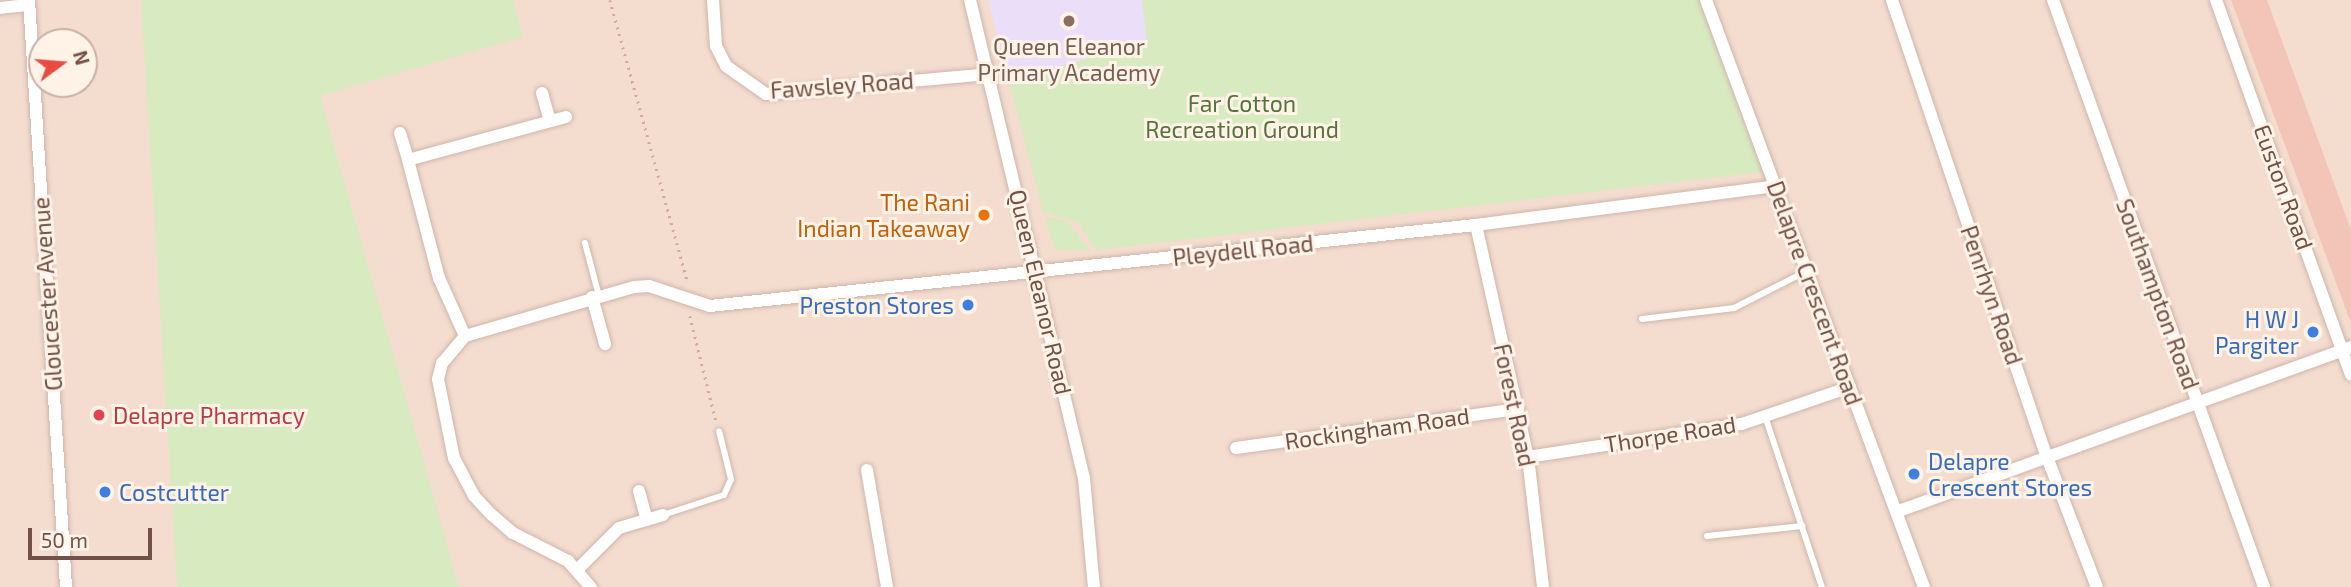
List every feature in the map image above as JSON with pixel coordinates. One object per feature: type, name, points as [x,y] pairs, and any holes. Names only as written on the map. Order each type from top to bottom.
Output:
[{"type":"street","name":"Fawsley Road","points":[[713,0],[716,46],[726,66],[766,94],[988,74]]},
{"type":"street","name":"Queen Eleanor Road","points":[[970,0],[1038,273],[1084,478],[1094,587]]},
{"type":"street","name":"Delapre Crescent Road","points":[[1706,0],[1924,587]]},
{"type":"street","name":"Penrhyn Road","points":[[1892,0],[2047,457],[2097,587]]},
{"type":"street","name":"Southampton Road","points":[[2053,0],[2264,587]]},
{"type":"street","name":"Euston Road","points":[[2216,0],[2347,349],[2351,374]]},
{"type":"street","points":[[0,8],[29,3]]},
{"type":"street","name":"Gloucester Avenue","points":[[29,3],[66,587]]},
{"type":"street","points":[[542,93],[550,121]]},
{"type":"street","points":[[408,160],[566,117]]},
{"type":"street","points":[[400,133],[439,278],[465,336],[442,363],[438,379],[463,477],[474,496],[513,533],[577,570],[591,587]]},
{"type":"street","name":"Pleydell Road","points":[[465,336],[595,297],[649,286],[694,303],[710,306],[1476,225],[1775,186]]},
{"type":"street","name":"Forest Road","points":[[1476,225],[1528,457],[1543,587]]},
{"type":"street","points":[[595,297],[605,344]]},
{"type":"street","points":[[1896,512],[2196,401],[2347,349]]},
{"type":"street","name":"Thorpe Road","points":[[1528,457],[1742,424],[1850,387]]},
{"type":"street","name":"Rockingham Road","points":[[1236,448],[1518,409]]},
{"type":"street","points":[[867,470],[887,587]]},
{"type":"street","points":[[639,491],[647,520]]},
{"type":"street","points":[[577,570],[619,528],[663,515]]},
{"type":"lane","points":[[585,243],[595,297]]},
{"type":"lane","points":[[1642,319],[1734,308],[1807,271]]},
{"type":"lane","points":[[1765,414],[1822,587]]},
{"type":"lane","points":[[663,515],[724,495],[731,479],[719,431]]},
{"type":"lane","points":[[1707,536],[1802,526]]},
{"type":"path","points":[[610,0],[694,303],[689,320],[719,431]]},
{"type":"shaded area","points":[[0,0],[2351,0],[2351,587],[0,587]]},
{"type":"shaded area","name":"Queen Eleanor Primary Academy","points":[[988,0],[1142,0],[1147,41],[1009,82]]},
{"type":"green space","points":[[141,0],[513,0],[523,37],[320,96],[459,587],[177,587]]},
{"type":"green space","name":"Far Cotton Recreation Ground","points":[[1142,0],[1699,0],[1762,172],[1096,250],[1079,223],[1043,212],[1009,82],[1147,41]]},
{"type":"green space","points":[[1045,217],[1067,221],[1090,250],[1055,250]]},
{"type":"building","points":[[2231,0],[2267,0],[2351,230],[2351,323]]},
{"type":"place","name":"Queen Eleanor Primary Academy","points":[[1069,21]]},
{"type":"place","name":"The Rani Indian Takeaway","points":[[984,215]]},
{"type":"place","name":"Preston Stores","points":[[968,305]]},
{"type":"place","name":"H W J Pargiter","points":[[2313,332]]},
{"type":"place","name":"Delapre Pharmacy","points":[[99,415]]},
{"type":"place","name":"Delapre Crescent Stores","points":[[1914,474]]},
{"type":"place","name":"Costcutter","points":[[105,492]]}]
